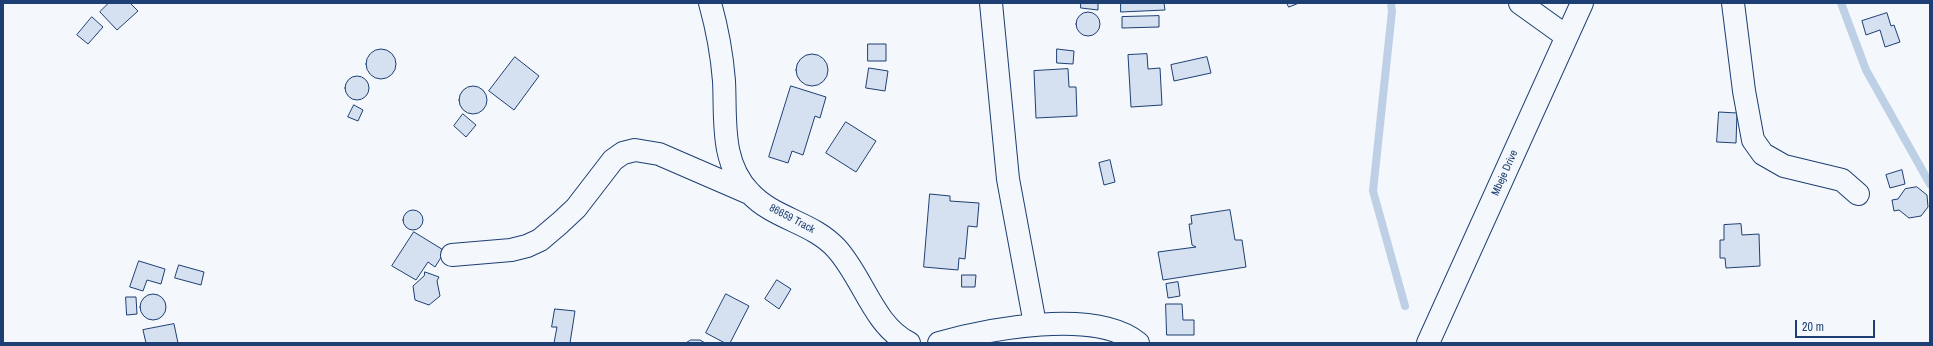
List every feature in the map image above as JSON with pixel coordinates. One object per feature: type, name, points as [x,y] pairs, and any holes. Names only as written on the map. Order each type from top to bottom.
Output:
[{"type":"street","name":"86659 Track","points":[[710,3],[721,55],[724,82],[724,133],[729,155],[741,182],[750,193],[777,214],[813,230],[836,248],[852,269],[887,326],[898,338],[910,343]]},
{"type":"street","points":[[991,3],[1008,180],[1035,324]]},
{"type":"street","points":[[1520,3],[1566,36]]},
{"type":"street","name":"Mbeje Drive","points":[[1428,343],[1582,3]]},
{"type":"street","points":[[1733,3],[1744,91],[1753,140],[1763,154],[1784,166],[1842,180],[1858,194]]},
{"type":"street","points":[[452,255],[511,250],[527,246],[540,240],[576,208],[613,160],[623,153],[635,150],[659,154],[750,193]]},
{"type":"street","points":[[939,343],[982,333],[1035,324],[1073,324],[1105,328],[1132,338],[1138,343]]},
{"type":"building","points":[[109,3],[130,3],[138,11],[117,30],[100,12]]},
{"type":"building","points":[[1081,3],[1098,3],[1098,10],[1081,8]]},
{"type":"building","points":[[1121,3],[1164,3],[1165,10],[1121,12]]},
{"type":"building","points":[[1287,3],[1299,3],[1289,7]]},
{"type":"building","points":[[1088,12],[1093,13],[1099,19],[1099,29],[1093,35],[1088,36],[1083,35],[1077,29],[1076,24],[1077,19],[1083,13]]},
{"type":"building","points":[[1887,13],[1891,26],[1894,25],[1900,42],[1885,47],[1880,30],[1866,35],[1862,21]]},
{"type":"building","points":[[1159,16],[1159,27],[1122,28],[1122,17]]},
{"type":"building","points":[[92,17],[103,27],[88,44],[77,35]]},
{"type":"building","points":[[868,44],[886,44],[886,61],[868,61]]},
{"type":"building","points":[[381,49],[392,53],[396,64],[392,75],[381,79],[370,75],[366,64],[370,53]]},
{"type":"building","points":[[1057,49],[1074,51],[1073,64],[1057,63]]},
{"type":"building","points":[[809,54],[815,54],[824,58],[828,70],[824,82],[815,86],[809,86],[800,82],[796,73],[796,67],[800,58]]},
{"type":"building","points":[[1147,54],[1148,69],[1160,68],[1162,105],[1131,107],[1128,55]]},
{"type":"building","points":[[515,57],[539,76],[514,110],[489,91]]},
{"type":"building","points":[[1207,57],[1211,73],[1174,81],[1171,65]]},
{"type":"building","points":[[869,68],[888,71],[885,91],[866,88]]},
{"type":"building","points":[[1068,69],[1069,87],[1076,87],[1077,116],[1036,118],[1034,71]]},
{"type":"building","points":[[357,76],[362,77],[368,83],[368,93],[362,99],[357,100],[352,99],[346,93],[345,88],[346,83],[352,77]]},
{"type":"building","points":[[473,86],[483,90],[487,100],[483,110],[473,114],[463,110],[459,100],[463,90]]},
{"type":"building","points":[[791,86],[826,97],[820,118],[815,116],[803,155],[792,151],[788,163],[769,157]]},
{"type":"building","points":[[354,105],[363,110],[358,121],[348,117]]},
{"type":"building","points":[[1719,112],[1737,113],[1736,143],[1717,142]]},
{"type":"building","points":[[463,114],[476,125],[466,137],[454,126]]},
{"type":"building","points":[[846,122],[876,141],[856,172],[826,153]]},
{"type":"building","points":[[1110,160],[1115,182],[1104,185],[1099,163]]},
{"type":"building","points":[[1902,170],[1905,184],[1890,188],[1886,175]]},
{"type":"building","points":[[1917,187],[1927,195],[1928,207],[1921,216],[1909,218],[1899,210],[1894,211],[1892,200],[1898,199],[1905,189]]},
{"type":"building","points":[[930,194],[950,196],[950,201],[979,203],[977,227],[968,226],[965,259],[959,258],[958,270],[924,267]]},
{"type":"building","points":[[413,210],[420,213],[423,220],[420,227],[413,230],[406,227],[403,220],[406,213]]},
{"type":"building","points":[[1230,210],[1235,240],[1242,240],[1246,267],[1163,280],[1158,252],[1196,247],[1192,245],[1189,224],[1192,224],[1191,216]]},
{"type":"building","points":[[1741,224],[1742,235],[1759,234],[1760,266],[1726,268],[1725,258],[1720,258],[1720,240],[1724,240],[1724,225]]},
{"type":"building","points":[[414,232],[445,251],[435,267],[428,262],[416,280],[392,266]]},
{"type":"building","points":[[139,261],[165,269],[161,284],[147,280],[143,291],[130,287]]},
{"type":"building","points":[[179,265],[204,272],[201,285],[175,278]]},
{"type":"building","points":[[425,272],[439,277],[437,281],[440,296],[429,305],[415,300],[413,286],[424,276]]},
{"type":"building","points":[[962,275],[976,275],[975,287],[962,287]]},
{"type":"building","points":[[777,280],[791,289],[779,309],[765,299]]},
{"type":"building","points":[[1178,282],[1180,296],[1168,298],[1166,284]]},
{"type":"building","points":[[153,294],[162,298],[166,307],[162,316],[153,320],[144,316],[140,307],[144,298]]},
{"type":"building","points":[[726,294],[749,306],[730,343],[725,343],[706,333]]},
{"type":"building","points":[[126,297],[136,297],[137,314],[127,315]]},
{"type":"building","points":[[1166,304],[1182,304],[1183,320],[1194,320],[1194,335],[1167,335]]},
{"type":"building","points":[[555,309],[575,311],[570,343],[554,343],[557,327],[552,327]]},
{"type":"building","points":[[174,324],[178,343],[146,343],[143,330]]},
{"type":"building","points":[[691,340],[700,340],[705,343],[686,343]]},
{"type":"waterway","points":[[1391,3],[1392,11],[1373,191],[1405,306]]},
{"type":"waterway","points":[[1841,3],[1866,70],[1930,184]]}]
